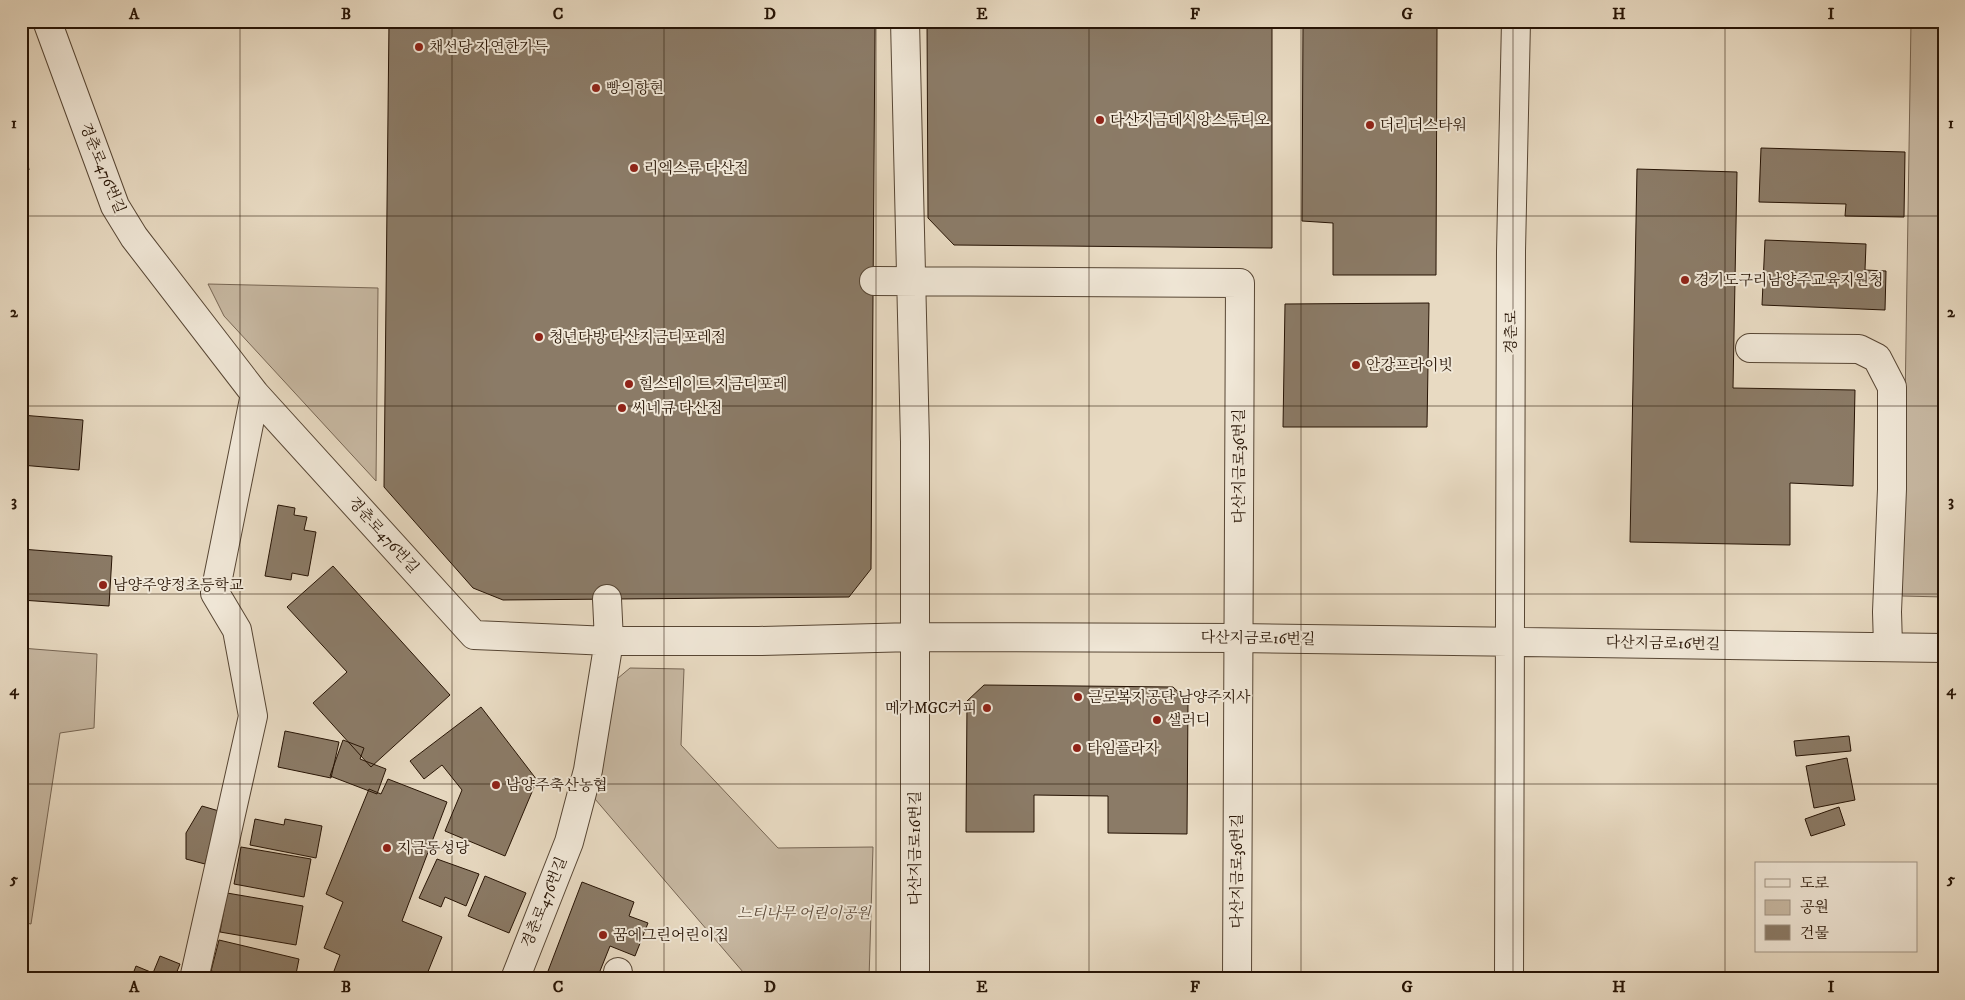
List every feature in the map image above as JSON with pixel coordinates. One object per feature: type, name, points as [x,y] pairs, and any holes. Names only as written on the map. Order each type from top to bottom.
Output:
[{"type":"street","name":"경춘로476번길","points":[[47,21],[115,206],[134,237],[255,394],[474,635],[609,641],[588,770],[569,842],[515,979]]},
{"type":"street","points":[[607,599],[609,641],[759,641],[914,637],[915,442],[905,21]]},
{"type":"street","name":"경춘로","points":[[1511,642],[1511,251],[1516,21]]},
{"type":"street","points":[[874,281],[910,281]]},
{"type":"street","name":"다산지금로36번길","points":[[910,281],[1240,282],[1237,979]]},
{"type":"street","points":[[1750,348],[1859,350],[1877,358],[1892,387],[1892,490],[1887,612],[1888,646]]},
{"type":"street","points":[[194,979],[253,716],[237,630],[215,593],[255,394]]},
{"type":"street","name":"다산지금로16번길","points":[[915,979],[914,637],[1238,638],[1944,648]]},
{"type":"street","points":[[1509,979],[1511,642]]},
{"type":"green space","points":[[1911,22],[1944,23],[1944,597],[1902,596]]},
{"type":"green space","points":[[208,284],[378,288],[376,481],[224,316]]},
{"type":"green space","points":[[21,648],[97,654],[94,728],[60,733],[31,924],[21,922]]},
{"type":"green space","name":"느티나무 어린이공원","points":[[630,668],[684,669],[681,745],[778,848],[873,847],[869,979],[749,979],[595,799],[611,684]]},
{"type":"building","name":"힐스테이트 지금디포레","points":[[389,21],[869,21],[875,28],[871,569],[849,597],[503,600],[473,588],[384,487]]},
{"type":"building","name":"다산지금데시앙스튜디오","points":[[927,21],[1272,21],[1272,248],[954,245],[928,218]]},
{"type":"building","name":"더리더스타워","points":[[1303,21],[1428,21],[1437,29],[1436,275],[1333,275],[1333,223],[1302,221]]},
{"type":"building","points":[[21,126],[29,170],[21,172]]},
{"type":"building","points":[[1761,148],[1905,152],[1904,217],[1845,216],[1846,204],[1759,202]]},
{"type":"building","name":"경기도구리남양주교육지원청","points":[[1637,169],[1737,172],[1733,388],[1855,390],[1853,486],[1790,483],[1790,545],[1630,542]]},
{"type":"building","points":[[1765,240],[1866,244],[1865,270],[1886,271],[1885,310],[1762,305]]},
{"type":"building","name":"안강프라이빗","points":[[1429,303],[1427,427],[1283,427],[1285,304]]},
{"type":"building","points":[[21,415],[83,420],[79,470],[21,465]]},
{"type":"building","points":[[278,505],[295,508],[294,515],[307,517],[304,530],[316,532],[308,576],[292,573],[291,580],[265,576]]},
{"type":"building","points":[[21,549],[112,556],[109,606],[21,600]]},
{"type":"building","points":[[333,566],[450,695],[371,767],[313,703],[347,672],[287,607]]},
{"type":"building","name":"타임플라자","points":[[984,685],[1173,687],[1188,701],[1187,834],[1108,833],[1108,796],[1034,795],[1034,832],[966,832],[967,701]]},
{"type":"building","name":"남양주축산농협","points":[[481,707],[537,780],[505,856],[445,831],[462,790],[442,765],[424,779],[410,761]]},
{"type":"building","points":[[285,731],[339,742],[331,778],[278,767]]},
{"type":"building","points":[[1849,736],[1851,751],[1796,756],[1794,741]]},
{"type":"building","points":[[343,740],[364,748],[360,759],[386,769],[377,794],[330,776]]},
{"type":"building","points":[[1847,758],[1855,800],[1814,808],[1806,766]]},
{"type":"building","name":"지금동성당","points":[[388,779],[447,802],[402,921],[442,937],[425,979],[331,979],[340,955],[324,948],[343,902],[326,894],[369,789],[381,794]]},
{"type":"building","points":[[202,806],[219,811],[205,864],[186,859],[186,833]]},
{"type":"building","points":[[1839,807],[1845,825],[1811,836],[1805,819]]},
{"type":"building","points":[[255,819],[284,825],[285,819],[322,826],[316,858],[250,845]]},
{"type":"building","points":[[241,847],[311,859],[304,897],[234,884]]},
{"type":"building","points":[[437,859],[479,874],[466,906],[445,897],[441,907],[419,898]]},
{"type":"building","points":[[485,876],[526,893],[509,933],[468,916]]},
{"type":"building","name":"꿈에그린어린이집","points":[[582,882],[634,902],[629,916],[648,923],[635,956],[610,946],[598,976],[590,973],[588,979],[545,979]]},
{"type":"building","points":[[227,893],[303,906],[296,945],[220,932]]},
{"type":"building","points":[[219,940],[299,959],[295,979],[246,979],[211,971]]},
{"type":"building","points":[[160,956],[180,964],[174,979],[131,979],[136,966],[153,973]]},
{"type":"place","name":"채선당 자연한가득","points":[[419,47]]},
{"type":"place","name":"빵의향현","points":[[596,88]]},
{"type":"place","name":"다산지금데시앙스튜디오","points":[[1100,120]]},
{"type":"place","name":"더리더스타워","points":[[1370,125]]},
{"type":"place","name":"리엑스류 다산점","points":[[634,168]]},
{"type":"place","name":"경기도구리남양주교육지원청","points":[[1685,280]]},
{"type":"place","name":"청년다방 다산지금디포레점","points":[[539,337]]},
{"type":"place","name":"안강프라이빗","points":[[1356,365]]},
{"type":"place","name":"힐스테이트 지금디포레","points":[[629,384]]},
{"type":"place","name":"씨네큐 다산점","points":[[622,408]]},
{"type":"place","name":"남양주양정초등학교","points":[[103,585]]},
{"type":"place","name":"근로복지공단 남양주지사","points":[[1078,697]]},
{"type":"place","name":"메가MGC커피","points":[[987,708]]},
{"type":"place","name":"샐러디","points":[[1157,720]]},
{"type":"place","name":"타임플라자","points":[[1077,748]]},
{"type":"place","name":"남양주축산농협","points":[[496,785]]},
{"type":"place","name":"지금동성당","points":[[387,848]]},
{"type":"place","name":"꿈에그린어린이집","points":[[603,935]]}]
